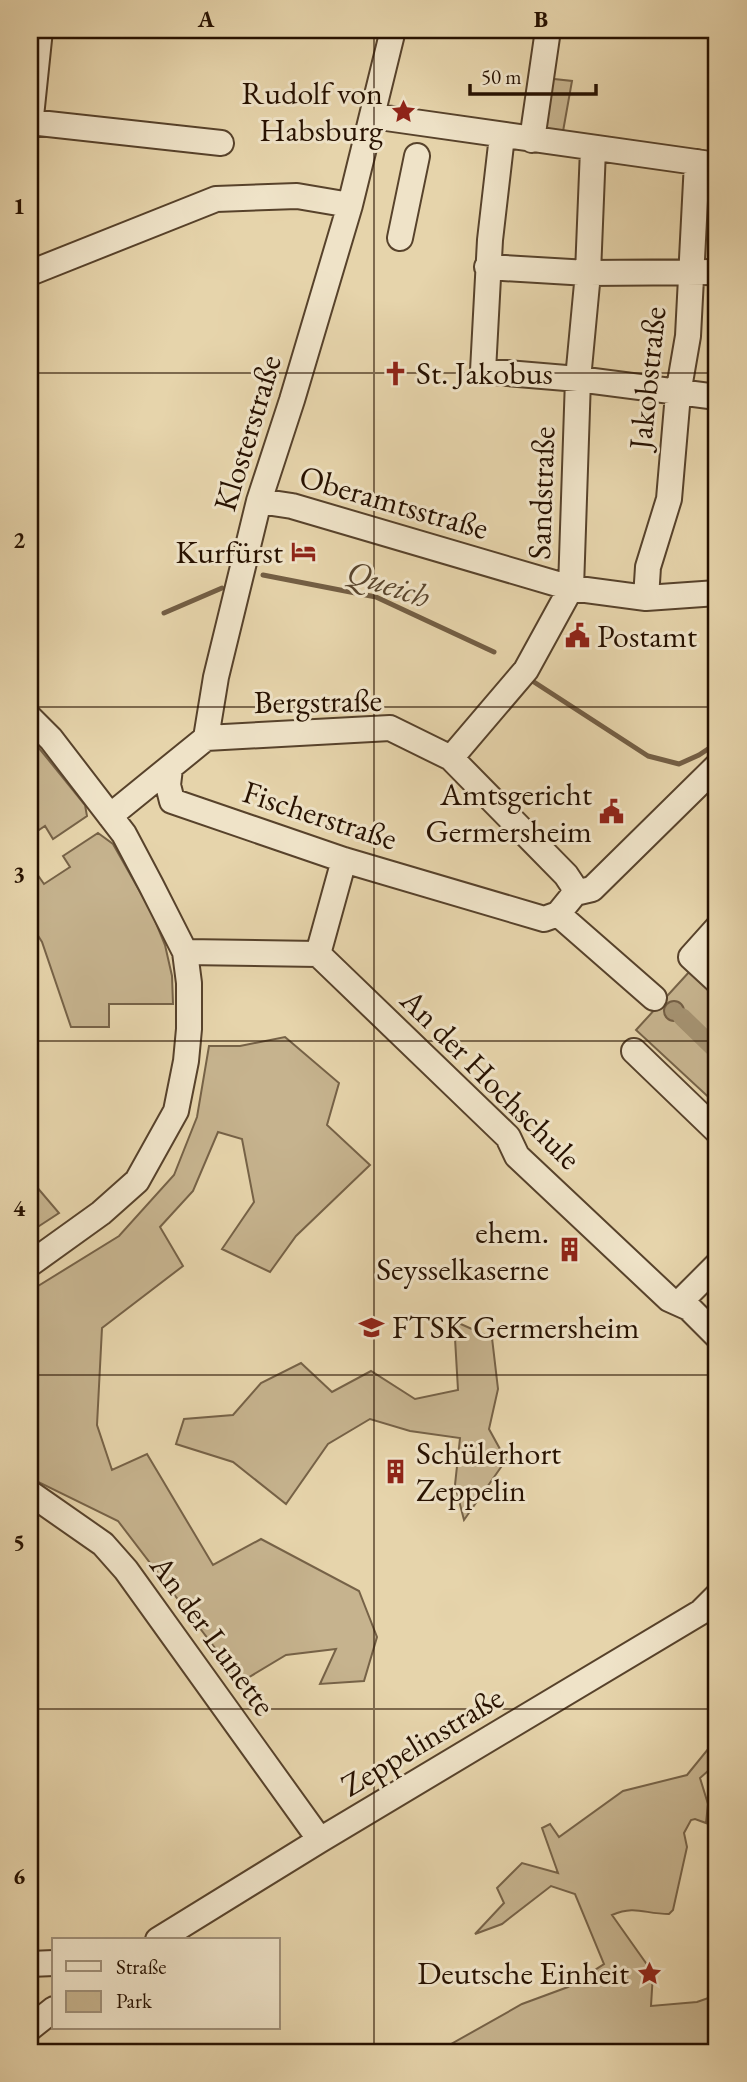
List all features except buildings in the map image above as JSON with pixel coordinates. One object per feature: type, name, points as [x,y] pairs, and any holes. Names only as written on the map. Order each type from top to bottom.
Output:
[{"type":"street","points":[[40,30],[30,124],[221,143]]},
{"type":"street","name":"Klosterstraße","points":[[206,738],[216,677],[259,501],[350,205],[393,30]]},
{"type":"street","points":[[532,140],[548,30]]},
{"type":"street","points":[[372,116],[707,164]]},
{"type":"street","points":[[502,135],[487,267],[483,371],[578,379],[717,397]]},
{"type":"street","name":"Sandstraße","points":[[451,758],[526,670],[571,588],[578,379],[588,273],[593,149]]},
{"type":"street","points":[[400,238],[417,156]]},
{"type":"street","name":"Jakobstraße","points":[[646,598],[648,567],[669,499],[678,394],[688,336],[690,272],[707,164]]},
{"type":"street","points":[[30,273],[216,199],[297,195],[350,205]]},
{"type":"street","points":[[487,267],[588,273],[717,272]]},
{"type":"street","name":"Oberamtsstraße","points":[[259,501],[292,506],[571,588],[646,598],[717,593]]},
{"type":"street","points":[[30,718],[51,739],[124,834],[185,952],[189,983],[186,1060],[176,1111],[137,1181],[101,1213],[30,1264]]},
{"type":"street","name":"Bergstraße","points":[[206,738],[390,728],[451,758],[566,875],[575,893]]},
{"type":"street","points":[[110,816],[206,738]]},
{"type":"street","points":[[654,998],[558,914],[575,893],[592,889],[717,766]]},
{"type":"street","name":"Fischerstraße","points":[[170,768],[168,785],[172,801],[344,860],[544,919],[558,914]]},
{"type":"street","points":[[185,952],[318,954],[344,860]]},
{"type":"street","points":[[717,928],[691,957],[717,981]]},
{"type":"street","name":"An der Hochschule","points":[[318,954],[508,1137],[517,1156],[669,1299],[689,1308],[717,1336]]},
{"type":"street","points":[[634,1051],[717,1131]]},
{"type":"street","points":[[679,1303],[717,1265]]},
{"type":"street","name":"An der Lunette","points":[[30,1493],[103,1544],[125,1570],[320,1840]]},
{"type":"street","name":"Zeppelinstraße","points":[[161,1938],[701,1612],[717,1596]]},
{"type":"street","points":[[30,1964],[52,1963]]},
{"type":"street","points":[[30,2028],[52,2011]]},
{"type":"green space","points":[[545,78],[572,81],[562,137],[536,133]]},
{"type":"green space","points":[[30,737],[85,805],[87,816],[53,839],[45,826],[30,836]]},
{"type":"green space","points":[[98,833],[113,844],[152,913],[165,945],[172,976],[173,1004],[109,1004],[109,1027],[71,1027],[42,942],[30,923],[30,864],[44,884],[70,867],[63,856]]},
{"type":"green space","points":[[690,971],[717,996],[717,1105],[636,1030]]},
{"type":"green space","points":[[285,1037],[339,1083],[327,1125],[370,1165],[296,1236],[270,1272],[222,1249],[254,1202],[242,1139],[218,1132],[193,1191],[160,1227],[183,1266],[102,1328],[97,1425],[112,1470],[147,1454],[213,1565],[261,1539],[359,1591],[377,1637],[364,1681],[320,1684],[336,1649],[286,1655],[241,1682],[118,1521],[30,1478],[30,1291],[119,1236],[174,1175],[197,1117],[209,1046],[240,1046]]},
{"type":"green space","points":[[30,1179],[59,1213],[30,1232]]},
{"type":"green space","points":[[454,1321],[492,1338],[498,1389],[489,1429],[506,1460],[464,1520],[455,1485],[460,1438],[410,1431],[370,1419],[328,1444],[286,1504],[233,1462],[176,1444],[184,1419],[233,1415],[261,1383],[301,1363],[332,1392],[371,1371],[415,1399],[458,1390]]},
{"type":"green space","points":[[717,1738],[717,1763],[700,1778],[708,1804],[706,1823],[691,1820],[684,1833],[687,1847],[673,1910],[669,1914],[634,1910],[612,1915],[653,1973],[651,2006],[697,2002],[717,1995],[717,2052],[437,2052],[522,2004],[568,1987],[604,1964],[575,1894],[551,1886],[502,1924],[475,1934],[504,1903],[497,1888],[522,1863],[558,1873],[542,1828],[550,1824],[559,1837],[623,1791],[687,1775]]},
{"type":"shaded area","points":[[674,1001],[681,1004],[684,1011],[681,1018],[674,1021],[667,1018],[664,1011],[667,1004]]},
{"type":"waterway","name":"Queich","points":[[263,575],[376,597],[494,652]]},
{"type":"waterway","name":"Queich","points":[[164,613],[222,588]]},
{"type":"waterway","name":"Queich","points":[[534,682],[648,756],[679,764],[717,743]]},
{"type":"waterway","points":[[682,1017],[717,1051]]},
{"type":"place","name":"Rudolf von Habsburg","points":[[403,111]]},
{"type":"place","name":"St. Jakobus","points":[[396,373]]},
{"type":"place","name":"Kurfürst","points":[[303,552]]},
{"type":"place","name":"Postamt","points":[[577,636]]},
{"type":"place","name":"Amtsgericht Germersheim","points":[[612,812]]},
{"type":"place","name":"ehem. Seysselkaserne","points":[[569,1250]]},
{"type":"place","name":"FTSK Germersheim","points":[[372,1327]]},
{"type":"place","name":"Schülerhort Zeppelin","points":[[396,1471]]},
{"type":"place","name":"Deutsche Einheit","points":[[649,1973]]}]
